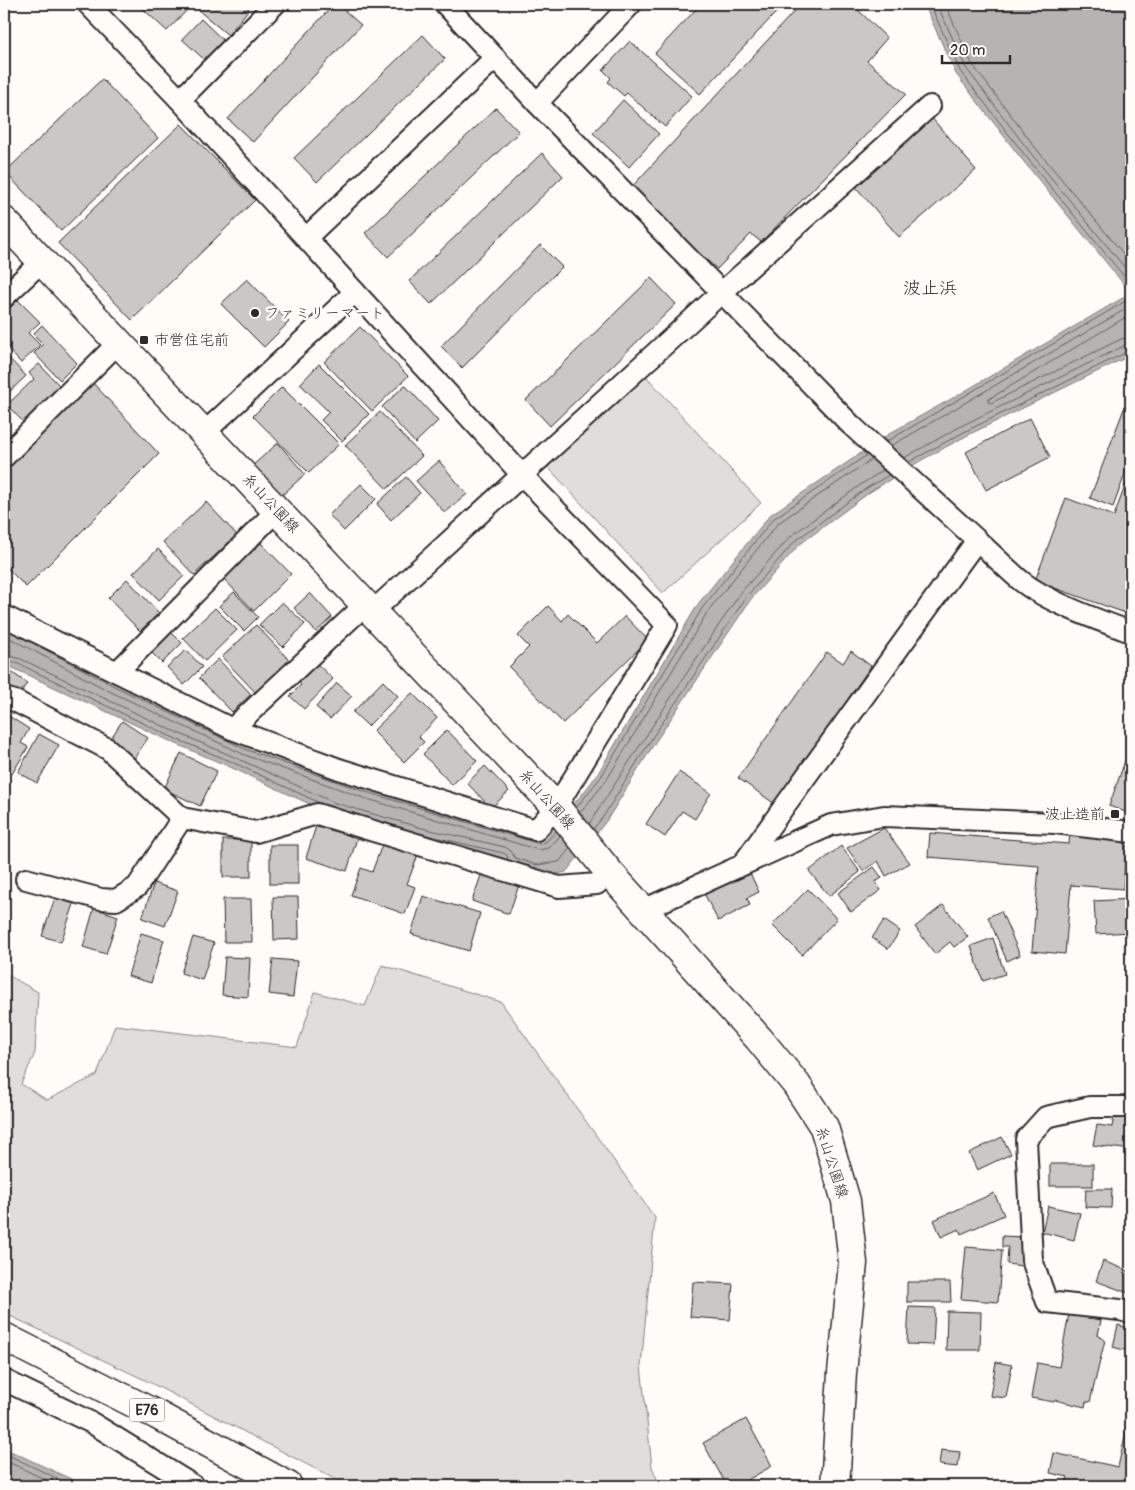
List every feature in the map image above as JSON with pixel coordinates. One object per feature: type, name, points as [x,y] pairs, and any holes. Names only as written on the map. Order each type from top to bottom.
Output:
[{"type":"main road","name":"糸山公園線","points":[[4,221],[556,807],[608,872],[759,1039],[796,1084],[824,1128],[846,1202],[853,1263],[842,1373],[835,1486]]},
{"type":"main road","name":"E76","points":[[4,1337],[157,1415],[288,1486]]},
{"type":"street","points":[[180,100],[275,4]]},
{"type":"street","points":[[445,4],[537,103],[721,293],[851,424],[907,476],[1021,580],[1043,594],[1099,620],[1131,632]]},
{"type":"street","points":[[537,103],[631,4]]},
{"type":"street","points":[[4,616],[232,729],[338,769],[536,830],[556,807],[667,625],[522,475],[97,7]]},
{"type":"street","points":[[306,238],[495,58]]},
{"type":"street","points":[[232,729],[522,475],[930,106]]},
{"type":"street","points":[[4,297],[42,261]]},
{"type":"street","points":[[204,433],[355,292]]},
{"type":"street","points":[[4,457],[119,342]]},
{"type":"street","points":[[117,672],[277,510]]},
{"type":"street","points":[[742,865],[977,540]]},
{"type":"street","points":[[4,698],[15,700],[108,749],[182,818],[256,832],[317,814],[559,887],[597,884],[608,872]]},
{"type":"street","points":[[643,910],[831,825],[884,816],[1054,823],[1131,832]]},
{"type":"street","points":[[26,879],[101,899],[116,900],[137,886],[182,818]]},
{"type":"street","points":[[1131,1107],[1090,1107],[1046,1116],[1026,1139],[1032,1260],[1047,1302],[1120,1310],[1131,1313]]},
{"type":"street","points":[[4,1380],[92,1423],[194,1486]]},
{"type":"shaded area","points":[[646,376],[761,503],[663,593],[547,466]]},
{"type":"shaded area","points":[[382,965],[501,1002],[655,1218],[641,1366],[652,1467],[660,1486],[348,1486],[147,1381],[4,1313],[4,973],[38,992],[35,1053],[21,1084],[47,1100],[97,1075],[115,1025],[297,1047],[315,992],[365,1006]]},
{"type":"water","points":[[924,4],[1131,4],[1131,293],[1020,157],[956,74]]},
{"type":"water","points":[[1131,293],[1131,355],[968,435],[920,461],[870,492],[799,545],[751,599],[654,744],[607,820],[566,872],[553,875],[500,866],[503,858],[331,814],[4,664],[4,622],[367,787],[542,839],[597,775],[698,604],[770,515],[892,432]]},
{"type":"water","points":[[4,1448],[86,1486],[4,1486]]},
{"type":"building","points":[[148,4],[185,4],[189,8],[167,31],[143,9]]},
{"type":"building","points":[[203,4],[243,4],[249,9],[228,35],[198,10]]},
{"type":"building","points":[[334,4],[337,4],[361,25],[253,142],[228,119]]},
{"type":"building","points":[[701,4],[784,4],[700,94],[655,53]]},
{"type":"building","points":[[801,4],[852,4],[887,38],[867,61],[906,94],[761,242],[751,234],[717,269],[629,190]]},
{"type":"building","points":[[201,19],[227,44],[209,64],[182,39]]},
{"type":"building","points":[[423,35],[445,59],[317,182],[294,158]]},
{"type":"building","points":[[630,41],[692,96],[665,127],[627,93],[624,96],[608,82],[611,78],[603,70]]},
{"type":"building","points":[[102,79],[158,138],[61,231],[5,172]]},
{"type":"building","points":[[623,100],[659,134],[629,167],[593,133]]},
{"type":"building","points":[[496,108],[519,132],[388,257],[365,233]]},
{"type":"building","points":[[931,117],[976,170],[899,237],[854,185]]},
{"type":"building","points":[[181,124],[255,200],[132,320],[58,243]]},
{"type":"building","points":[[542,153],[563,176],[431,304],[409,281]]},
{"type":"building","points":[[540,245],[562,267],[462,368],[441,346]]},
{"type":"building","points":[[651,278],[676,304],[550,426],[526,400]]},
{"type":"building","name":"ファミリーマート","points":[[247,279],[289,322],[264,347],[221,304]]},
{"type":"building","points":[[18,300],[40,322],[28,333],[40,345],[21,363],[4,345],[4,314]]},
{"type":"building","points":[[42,325],[77,363],[60,380],[34,353],[43,344],[33,334]]},
{"type":"building","points":[[360,327],[408,376],[372,411],[324,362]]},
{"type":"building","points":[[4,353],[26,376],[4,397]]},
{"type":"building","points":[[39,364],[61,387],[28,427],[7,405],[34,379],[29,373]]},
{"type":"building","points":[[319,364],[369,414],[342,441],[321,420],[329,412],[300,384]]},
{"type":"building","points":[[92,382],[159,454],[26,587],[4,565],[4,472]]},
{"type":"building","points":[[405,385],[438,421],[415,443],[382,407]]},
{"type":"building","points":[[282,387],[339,444],[309,473],[253,416]]},
{"type":"building","points":[[1125,406],[1131,408],[1131,458],[1113,507],[1090,498]]},
{"type":"building","points":[[380,412],[422,456],[387,489],[345,445]]},
{"type":"building","points":[[1030,418],[1050,457],[986,490],[966,452]]},
{"type":"building","points":[[278,443],[305,474],[279,498],[251,467]]},
{"type":"building","points":[[439,461],[467,494],[445,513],[416,481]]},
{"type":"building","points":[[1131,470],[1131,615],[1035,581],[1066,498],[1114,516]]},
{"type":"building","points":[[406,477],[420,493],[391,520],[377,504]]},
{"type":"building","points":[[361,484],[376,499],[344,531],[329,515]]},
{"type":"building","points":[[206,502],[237,535],[194,575],[163,542]]},
{"type":"building","points":[[261,543],[291,574],[254,611],[224,579]]},
{"type":"building","points":[[158,549],[184,576],[159,600],[133,573]]},
{"type":"building","points":[[127,579],[159,613],[140,631],[108,598]]},
{"type":"building","points":[[234,592],[258,617],[244,631],[219,606]]},
{"type":"building","points":[[310,593],[332,617],[316,632],[294,608]]},
{"type":"building","points":[[282,602],[305,624],[283,647],[259,625]]},
{"type":"building","points":[[548,606],[562,621],[568,614],[597,643],[625,616],[648,640],[563,723],[509,667],[529,647],[518,636]]},
{"type":"building","points":[[215,608],[237,630],[205,661],[183,638]]},
{"type":"building","points":[[256,625],[291,662],[257,694],[222,657]]},
{"type":"building","points":[[170,631],[182,643],[162,663],[150,651]]},
{"type":"building","points":[[186,650],[202,667],[184,685],[167,667]]},
{"type":"building","points":[[851,651],[871,666],[775,804],[738,778],[827,652],[843,663]]},
{"type":"building","points":[[311,658],[333,679],[304,709],[290,696],[301,685],[293,678]]},
{"type":"building","points":[[218,659],[251,694],[232,712],[199,678]]},
{"type":"building","points":[[4,667],[27,683],[16,700],[4,692]]},
{"type":"building","points":[[383,681],[398,696],[368,726],[353,712]]},
{"type":"building","points":[[337,683],[352,696],[330,719],[316,707]]},
{"type":"building","points":[[412,693],[437,718],[419,737],[424,742],[404,762],[373,731]]},
{"type":"building","points":[[7,715],[29,729],[21,743],[28,747],[12,774],[4,769],[4,720]]},
{"type":"building","points":[[122,721],[148,738],[133,760],[108,743]]},
{"type":"building","points":[[447,730],[477,761],[452,785],[423,754]]},
{"type":"building","points":[[39,734],[59,745],[37,783],[18,772]]},
{"type":"building","points":[[1131,744],[1131,814],[1109,806]]},
{"type":"building","points":[[181,753],[217,771],[200,806],[164,789]]},
{"type":"building","points":[[485,766],[509,791],[491,808],[467,783]]},
{"type":"building","points":[[679,772],[711,793],[695,819],[682,811],[665,837],[646,824]]},
{"type":"building","points":[[316,826],[357,838],[347,871],[306,858]]},
{"type":"building","points":[[884,828],[910,863],[886,876],[878,861],[863,871],[847,848]]},
{"type":"building","points":[[930,833],[1069,844],[1070,833],[1127,838],[1123,889],[1071,885],[1065,954],[1032,951],[1039,866],[928,857]]},
{"type":"building","points":[[384,839],[419,852],[407,884],[415,887],[405,914],[351,895],[361,868],[372,872]]},
{"type":"building","points":[[223,840],[251,840],[251,877],[223,877]]},
{"type":"building","points":[[270,845],[298,845],[298,884],[270,884]]},
{"type":"building","points":[[841,846],[860,872],[829,896],[809,871]]},
{"type":"building","points":[[874,867],[882,878],[875,882],[881,890],[851,912],[838,893]]},
{"type":"building","points":[[748,869],[759,892],[747,898],[750,905],[718,921],[703,891]]},
{"type":"building","points":[[483,870],[520,882],[509,914],[472,901]]},
{"type":"building","points":[[154,883],[178,891],[165,926],[142,918]]},
{"type":"building","points":[[808,889],[837,919],[802,955],[772,925]]},
{"type":"building","points":[[423,896],[480,913],[469,951],[411,934]]},
{"type":"building","points":[[273,897],[298,897],[299,939],[274,940]]},
{"type":"building","points":[[55,898],[74,904],[61,942],[42,936]]},
{"type":"building","points":[[223,899],[251,899],[252,942],[224,942]]},
{"type":"building","points":[[1131,899],[1131,932],[1096,934],[1094,901]]},
{"type":"building","points":[[943,905],[968,937],[954,947],[950,942],[935,954],[915,927]]},
{"type":"building","points":[[94,908],[118,916],[106,954],[83,947]]},
{"type":"building","points":[[1001,911],[1020,955],[1007,961],[988,917]]},
{"type":"building","points":[[884,920],[900,931],[888,949],[872,938]]},
{"type":"building","points":[[141,933],[164,940],[151,983],[128,976]]},
{"type":"building","points":[[193,937],[214,943],[202,980],[181,973]]},
{"type":"building","points":[[993,938],[1005,974],[983,981],[971,946]]},
{"type":"building","points":[[225,957],[250,958],[248,997],[222,995]]},
{"type":"building","points":[[273,959],[297,961],[293,997],[269,994]]},
{"type":"building","points":[[1114,1116],[1131,1119],[1131,1150],[1093,1145],[1097,1125],[1112,1127]]},
{"type":"building","points":[[1002,1137],[1011,1154],[977,1170],[969,1153]]},
{"type":"building","points":[[1050,1164],[1093,1164],[1093,1186],[1050,1186]]},
{"type":"building","points":[[1131,1181],[1131,1196],[1124,1191]]},
{"type":"building","points":[[1086,1189],[1112,1189],[1111,1208],[1085,1207]]},
{"type":"building","points":[[994,1193],[1004,1215],[961,1234],[959,1229],[941,1237],[934,1220]]},
{"type":"building","points":[[1048,1206],[1080,1213],[1074,1240],[1042,1232]]},
{"type":"building","points":[[1002,1236],[1024,1237],[1022,1266],[1007,1264],[1008,1247],[1002,1247]]},
{"type":"building","points":[[966,1247],[1002,1250],[998,1302],[961,1299]]},
{"type":"building","points":[[1103,1261],[1131,1272],[1131,1294],[1096,1281]]},
{"type":"building","points":[[693,1282],[733,1284],[730,1320],[690,1317]]},
{"type":"building","points":[[907,1282],[950,1282],[951,1302],[907,1302]]},
{"type":"building","points":[[909,1307],[935,1308],[933,1345],[907,1344]]},
{"type":"building","points":[[947,1311],[981,1312],[980,1350],[946,1350]]},
{"type":"building","points":[[1069,1314],[1101,1320],[1098,1335],[1105,1340],[1090,1402],[1086,1402],[1085,1407],[1055,1400],[1054,1402],[1031,1398],[1037,1363],[1059,1367]]},
{"type":"building","points":[[1118,1325],[1131,1329],[1131,1352],[1113,1347]]},
{"type":"building","points":[[996,1362],[1012,1365],[1006,1398],[990,1396]]},
{"type":"building","points":[[1131,1410],[1131,1486],[1065,1486],[1068,1477],[1050,1473],[1054,1453],[1118,1467]]},
{"type":"building","points":[[746,1419],[772,1466],[737,1486],[727,1486],[703,1443]]},
{"type":"building","points":[[941,1450],[960,1452],[958,1467],[939,1465]]},
{"type":"place","name":"ファミリーマート","points":[[255,313]]},
{"type":"place","name":"市営住宅前","points":[[144,340]]},
{"type":"place","name":"波止造前","points":[[1115,814]]},
{"type":"district","name":"波止浜","points":[[930,288]]}]
